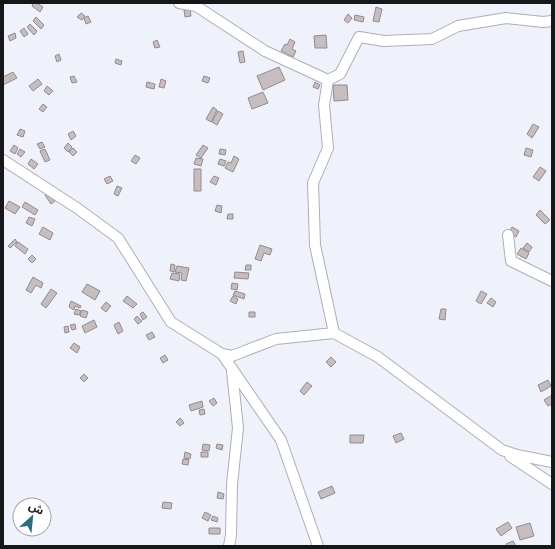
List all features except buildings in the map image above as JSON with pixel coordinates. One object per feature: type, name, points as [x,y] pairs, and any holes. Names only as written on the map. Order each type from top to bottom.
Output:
[{"type":"street","points":[[179,3],[196,6],[266,51],[328,80]]},
{"type":"street","points":[[328,80],[340,74],[359,38],[384,41],[432,39],[458,26],[506,18],[544,22],[552,21]]},
{"type":"street","points":[[328,80],[324,105],[328,148],[313,183],[315,245],[334,333]]},
{"type":"street","points":[[3,160],[77,208],[118,238],[171,322],[222,354],[232,356],[276,339],[334,333],[378,357],[502,450],[552,484]]},
{"type":"street","points":[[508,235],[511,260],[552,281]]},
{"type":"street","points":[[222,354],[281,440],[318,546]]},
{"type":"street","points":[[230,546],[232,484],[238,428],[232,369]]},
{"type":"street","points":[[502,450],[517,455],[552,462]]}]
